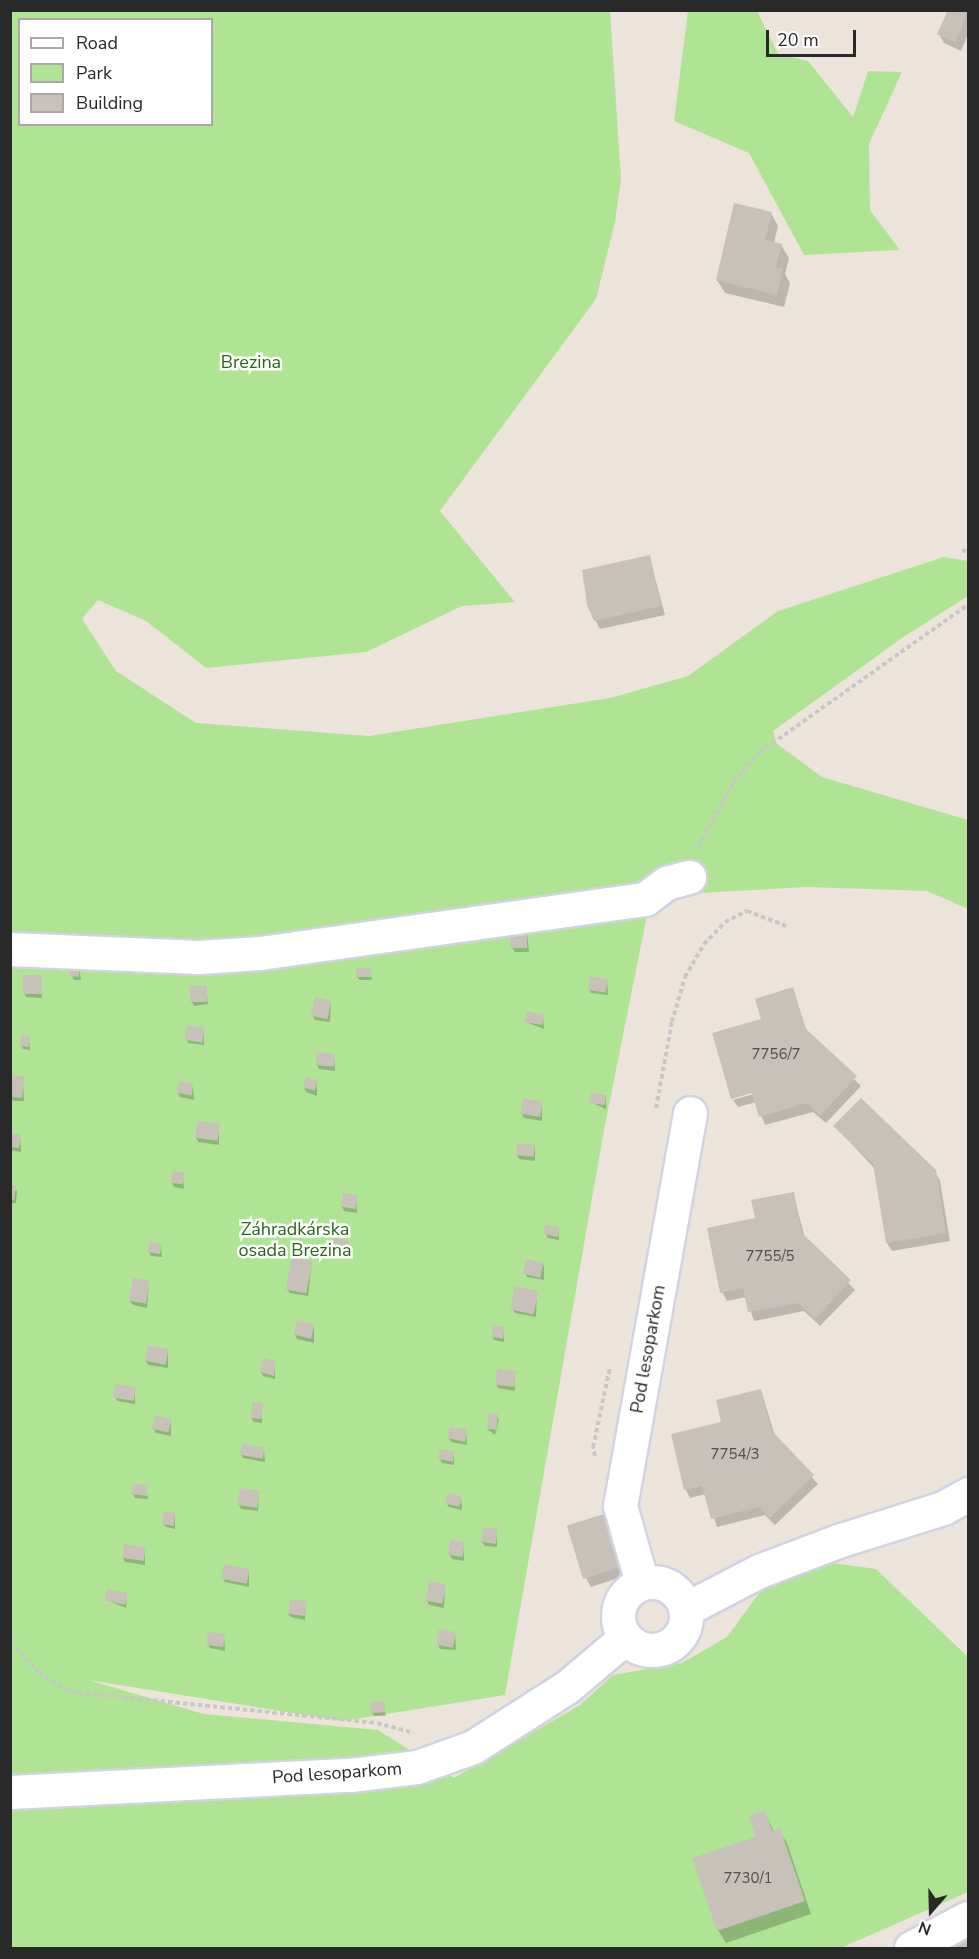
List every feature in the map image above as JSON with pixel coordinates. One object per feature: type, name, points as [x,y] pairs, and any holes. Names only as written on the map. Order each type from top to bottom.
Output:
[{"type":"street","points":[[10,950],[199,957],[260,953],[645,898],[666,883],[689,877]]},
{"type":"street","name":"Pod lesoparkom","points":[[642,1583],[620,1506],[690,1113]]},
{"type":"street","points":[[686,1609],[759,1572],[838,1541],[943,1508],[969,1494]]},
{"type":"street","points":[[654,1582],[674,1590],[686,1609],[683,1632],[667,1647],[644,1650],[625,1638],[619,1628],[619,1606],[632,1588],[642,1583],[654,1582]]},
{"type":"street","name":"Pod lesoparkom","points":[[10,1792],[350,1775],[417,1767],[472,1748],[567,1687],[625,1638]]},
{"type":"street","points":[[911,1948],[969,1918]]},
{"type":"path","points":[[962,550],[969,552]]},
{"type":"path","points":[[689,877],[702,834],[733,783],[760,752],[969,605]]},
{"type":"path","points":[[10,1642],[39,1673],[71,1692],[377,1723],[412,1732]]},
{"type":"green space","points":[[11,11],[610,11],[621,179],[615,222],[596,299],[440,511],[515,602],[462,606],[366,652],[206,668],[146,621],[98,600],[82,619],[116,671],[196,723],[369,736],[610,698],[688,676],[778,611],[944,557],[968,561],[968,596],[902,638],[773,731],[776,743],[822,777],[968,820],[968,909],[927,891],[807,887],[681,894],[649,905],[604,1130],[505,1695],[343,1721],[88,1680],[204,1714],[378,1730],[454,1778],[580,1705],[613,1675],[682,1663],[727,1637],[762,1589],[788,1571],[818,1561],[876,1569],[968,1657],[968,1892],[841,1948],[11,1948]]},
{"type":"green space","points":[[688,11],[757,11],[778,54],[808,61],[853,117],[868,71],[902,72],[869,144],[870,210],[900,250],[804,255],[749,153],[674,121]]},
{"type":"building","points":[[948,10],[968,10],[956,43],[937,34]]},
{"type":"building","points":[[734,203],[772,212],[765,240],[782,244],[776,267],[783,268],[777,295],[716,280]]},
{"type":"building","points":[[650,555],[661,606],[594,621],[587,605],[582,570]]},
{"type":"building","points":[[510,932],[527,932],[527,948],[510,948]]},
{"type":"building","points":[[71,965],[80,966],[79,977],[70,976]]},
{"type":"building","points":[[356,968],[371,968],[371,977],[356,977]]},
{"type":"building","points":[[23,975],[42,975],[42,994],[23,994]]},
{"type":"building","points":[[590,976],[608,979],[606,993],[588,990]]},
{"type":"building","points":[[190,986],[207,986],[207,1002],[190,1002]]},
{"type":"building","points":[[793,987],[805,1028],[857,1076],[820,1116],[807,1103],[759,1117],[752,1093],[731,1099],[712,1033],[761,1019],[755,999]]},
{"type":"building","points":[[315,997],[332,1001],[327,1019],[311,1016]]},
{"type":"building","points":[[527,1011],[544,1015],[542,1025],[524,1022]]},
{"type":"building","points":[[187,1025],[205,1028],[202,1043],[185,1040]]},
{"type":"building","points":[[21,1035],[30,1036],[29,1047],[20,1046]]},
{"type":"building","points":[[317,1052],[335,1054],[334,1067],[316,1065]]},
{"type":"building","points":[[11,1075],[24,1076],[22,1098],[10,1097]]},
{"type":"building","points":[[306,1077],[318,1080],[315,1091],[303,1088]]},
{"type":"building","points":[[179,1081],[194,1084],[191,1096],[177,1093]]},
{"type":"building","points":[[591,1092],[606,1095],[605,1105],[589,1103]]},
{"type":"building","points":[[523,1098],[543,1101],[540,1117],[520,1114]]},
{"type":"building","points":[[861,1098],[936,1170],[946,1233],[886,1243],[873,1164],[833,1126]]},
{"type":"building","points":[[197,1121],[220,1124],[218,1141],[195,1138]]},
{"type":"building","points":[[10,1133],[21,1135],[19,1148],[10,1147]]},
{"type":"building","points":[[517,1143],[535,1145],[534,1157],[516,1155]]},
{"type":"building","points":[[172,1171],[184,1172],[183,1184],[171,1183]]},
{"type":"building","points":[[10,1185],[16,1186],[14,1200],[10,1200]]},
{"type":"building","points":[[794,1192],[802,1233],[851,1280],[815,1319],[798,1303],[748,1312],[743,1288],[720,1293],[707,1228],[755,1218],[751,1200]]},
{"type":"building","points":[[343,1193],[358,1195],[356,1209],[341,1207]]},
{"type":"building","points":[[545,1225],[559,1227],[558,1237],[544,1234]]},
{"type":"building","points":[[333,1238],[350,1241],[347,1254],[331,1251]]},
{"type":"building","points":[[150,1241],[162,1244],[160,1254],[147,1252]]},
{"type":"building","points":[[292,1257],[313,1261],[306,1293],[286,1289]]},
{"type":"building","points":[[526,1259],[544,1263],[540,1278],[523,1274]]},
{"type":"building","points":[[133,1278],[150,1281],[146,1304],[129,1301]]},
{"type":"building","points":[[515,1286],[538,1291],[533,1314],[510,1309]]},
{"type":"building","points":[[297,1320],[315,1324],[311,1339],[294,1335]]},
{"type":"building","points":[[493,1325],[505,1327],[503,1339],[491,1337]]},
{"type":"building","points":[[148,1345],[169,1349],[166,1365],[145,1361]]},
{"type":"building","points":[[263,1358],[276,1361],[274,1376],[260,1372]]},
{"type":"building","points":[[497,1369],[516,1371],[514,1387],[495,1385]]},
{"type":"building","points":[[115,1384],[136,1387],[134,1401],[113,1398]]},
{"type":"building","points":[[761,1389],[772,1431],[814,1475],[770,1518],[759,1507],[711,1519],[702,1486],[684,1490],[671,1434],[721,1422],[716,1400]]},
{"type":"building","points":[[252,1402],[263,1403],[262,1419],[251,1418]]},
{"type":"building","points":[[489,1413],[498,1414],[496,1430],[487,1429]]},
{"type":"building","points":[[155,1415],[172,1419],[168,1432],[152,1429]]},
{"type":"building","points":[[449,1427],[467,1429],[465,1442],[448,1438]]},
{"type":"building","points":[[242,1444],[265,1448],[263,1459],[240,1455]]},
{"type":"building","points":[[440,1449],[455,1452],[453,1462],[438,1459]]},
{"type":"building","points":[[132,1484],[147,1485],[147,1496],[131,1494]]},
{"type":"building","points":[[240,1488],[260,1491],[257,1508],[237,1505]]},
{"type":"building","points":[[448,1493],[462,1496],[459,1507],[446,1504]]},
{"type":"building","points":[[163,1512],[175,1512],[174,1526],[162,1524]]},
{"type":"building","points":[[604,1514],[620,1568],[583,1579],[567,1525]]},
{"type":"building","points":[[483,1527],[498,1529],[496,1544],[481,1542]]},
{"type":"building","points":[[450,1540],[465,1542],[463,1557],[448,1555]]},
{"type":"building","points":[[124,1544],[146,1547],[144,1561],[122,1558]]},
{"type":"building","points":[[224,1564],[250,1569],[247,1584],[221,1579]]},
{"type":"building","points":[[429,1581],[446,1584],[442,1604],[426,1601]]},
{"type":"building","points":[[107,1589],[128,1593],[125,1605],[105,1601]]},
{"type":"building","points":[[290,1599],[307,1601],[305,1616],[288,1614]]},
{"type":"building","points":[[439,1629],[456,1632],[453,1648],[436,1645]]},
{"type":"building","points":[[208,1632],[225,1634],[223,1647],[206,1645]]},
{"type":"building","points":[[384,1701],[385,1712],[371,1713],[370,1702]]},
{"type":"building","points":[[765,1810],[772,1831],[780,1828],[805,1901],[717,1931],[692,1858],[755,1837],[749,1816]]},
{"type":"building","points":[[968,1939],[968,1948],[952,1948],[951,1945]]},
{"type":"park label","name":"Brezina","points":[[251,362]]},
{"type":"park label","name":"Záhradkárska osada Brezina","points":[[295,1240]]}]
